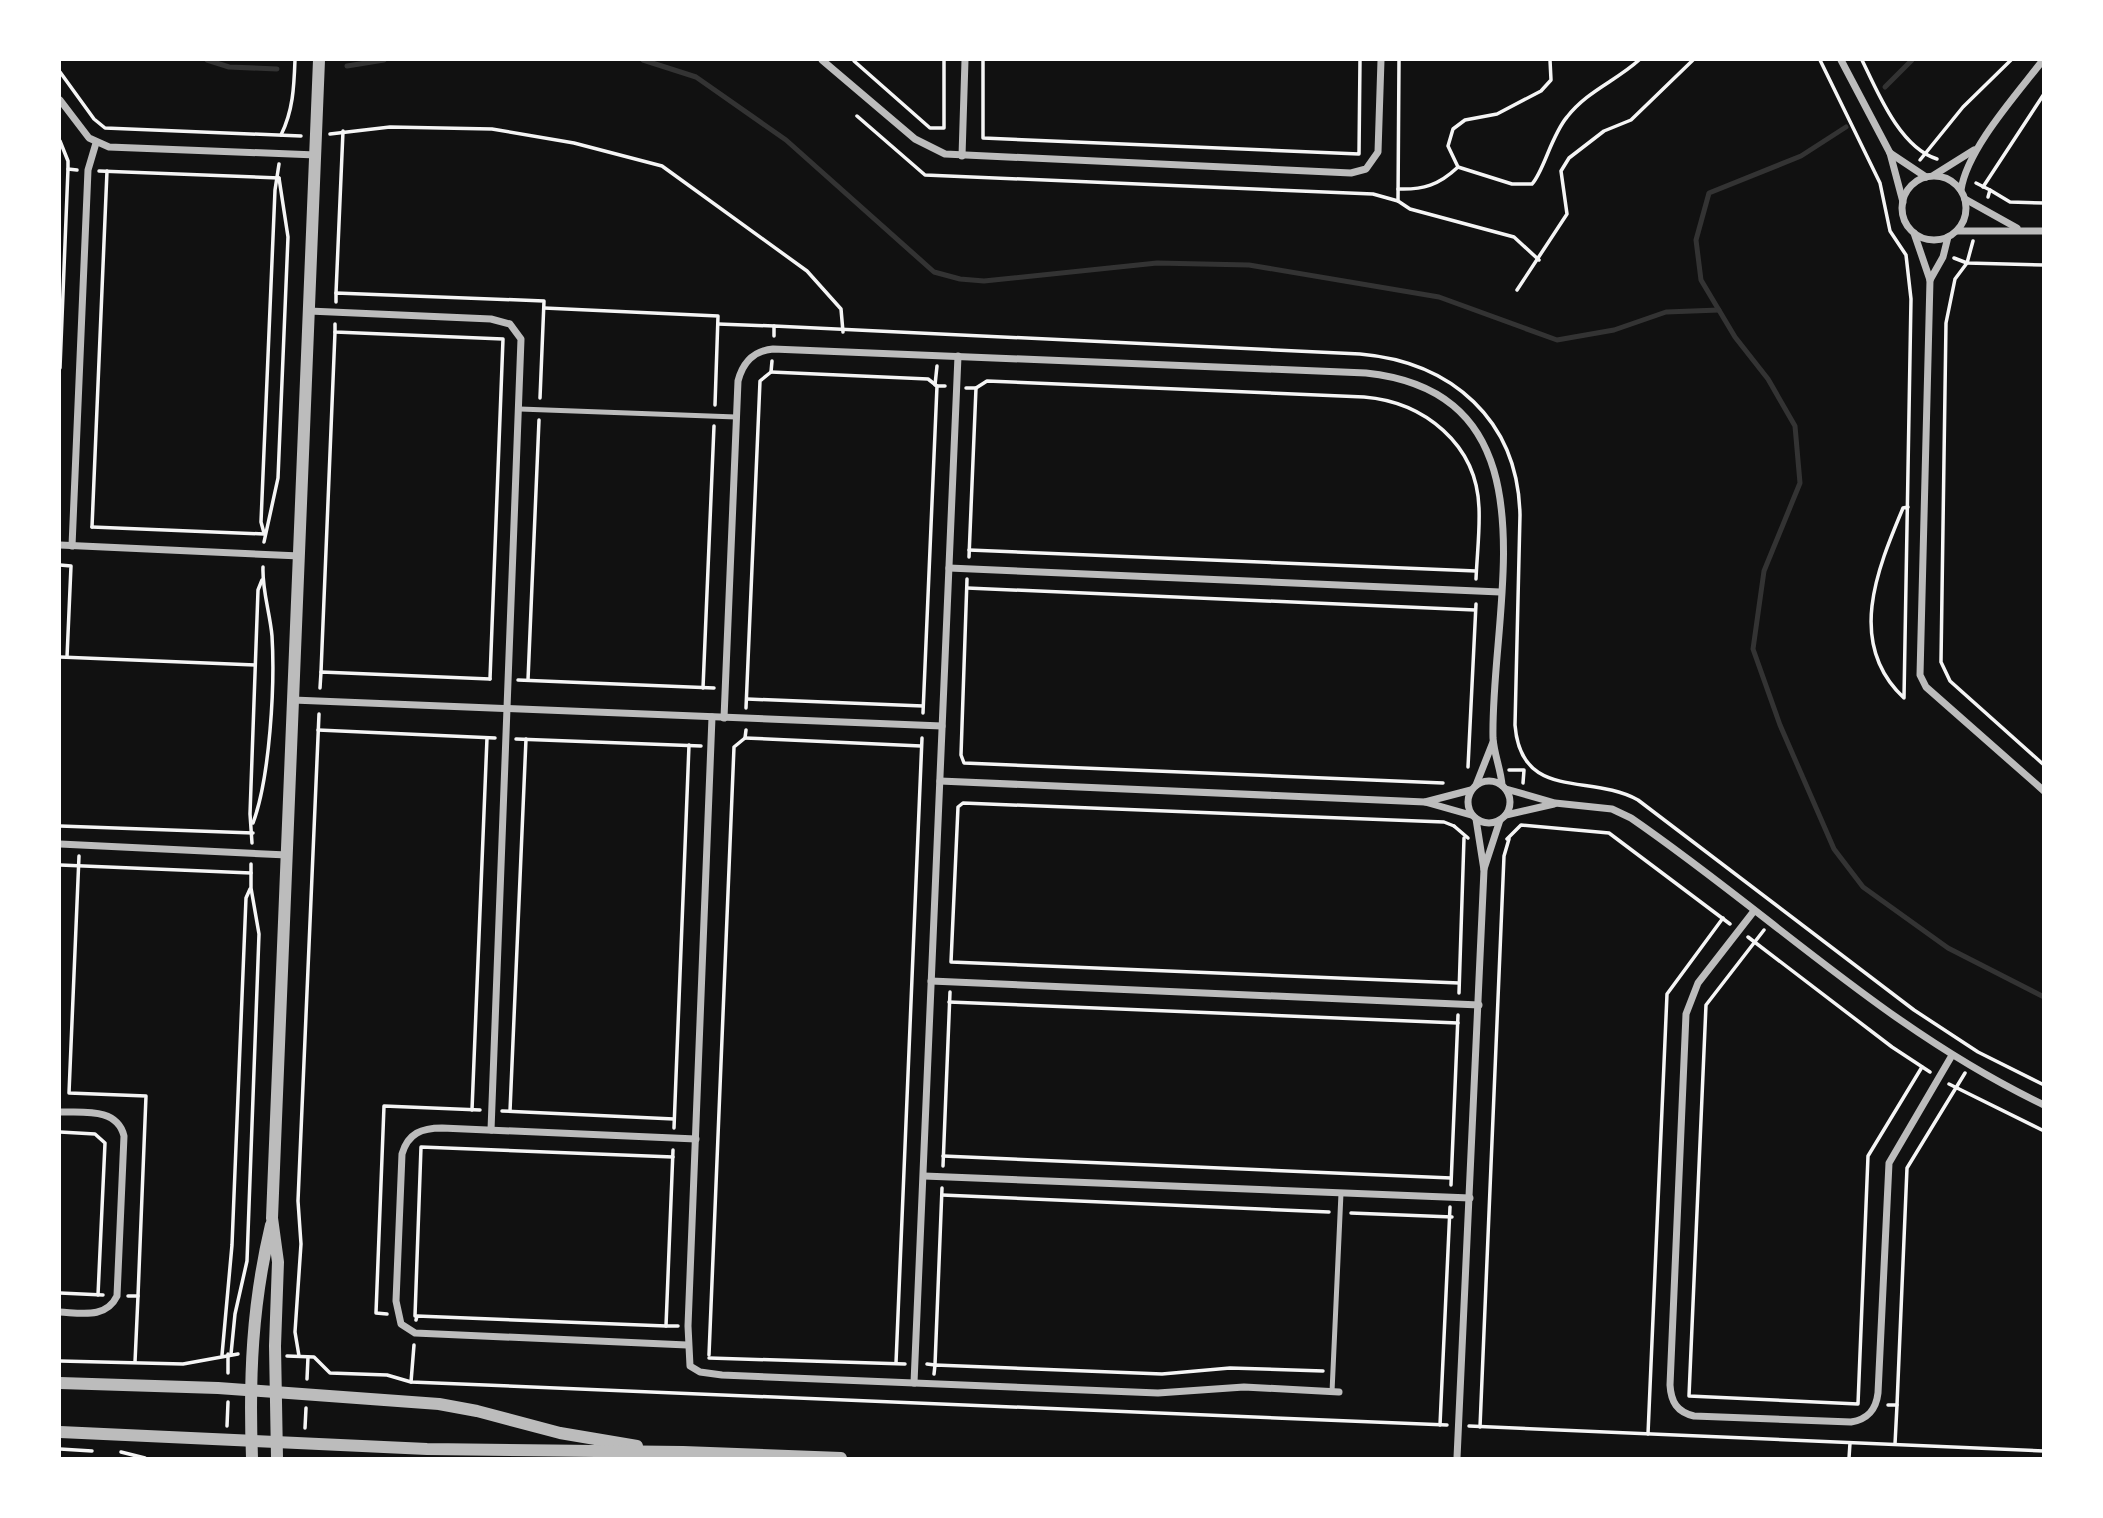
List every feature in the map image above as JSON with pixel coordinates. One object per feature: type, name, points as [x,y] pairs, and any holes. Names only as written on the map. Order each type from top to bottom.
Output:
[{"type":"street","points":[[252,1458],[250,1354],[258,1284],[272,1218],[301,556],[319,60]]},
{"type":"street","points":[[822,60],[915,139],[945,154],[1351,173],[1371,165],[1379,145],[1381,60]]},
{"type":"street","points":[[962,156],[964,60]]},
{"type":"street","points":[[1841,60],[1891,153],[1905,220],[1914,233],[1930,280],[1920,675],[1926,687],[2043,791]]},
{"type":"street","points":[[1961,190],[1963,176],[1975,149],[2043,60]]},
{"type":"street","points":[[60,100],[83,132],[96,143],[127,148],[316,155]]},
{"type":"street","points":[[72,546],[88,170],[96,143]]},
{"type":"street","points":[[1902,202],[1911,185],[1975,149]]},
{"type":"street","points":[[1891,153],[1930,176],[1948,179],[1961,190],[1965,199],[1965,215],[1957,231],[1948,237],[1932,240],[1914,233]]},
{"type":"street","points":[[1965,199],[2019,229]]},
{"type":"street","points":[[1957,231],[2043,231]]},
{"type":"street","points":[[1930,280],[1943,257],[1948,237]]},
{"type":"street","points":[[309,311],[491,319],[510,324],[519,334],[522,346],[491,1130]]},
{"type":"street","points":[[724,718],[736,417],[741,371],[757,353],[774,349],[1366,373],[1412,382],[1430,390],[1458,411],[1477,433],[1491,457],[1502,499],[1493,741],[1510,802],[1484,870]]},
{"type":"street","points":[[915,1383],[958,356]]},
{"type":"street","points":[[60,545],[301,556]]},
{"type":"street","points":[[949,568],[1500,592]]},
{"type":"street","points":[[293,700],[942,726]]},
{"type":"street","points":[[712,718],[687,1345],[690,1366],[708,1374],[934,1384],[1158,1393],[1244,1387],[1336,1392]]},
{"type":"street","points":[[1457,1458],[1484,870],[1474,817],[1467,803],[1493,741]]},
{"type":"street","points":[[1425,802],[1454,795],[1489,780],[1522,794],[1555,803],[1601,807],[1631,818],[1892,1017],[1951,1057],[2043,1105]]},
{"type":"street","points":[[940,781],[1425,802],[1486,823],[1555,803]]},
{"type":"street","points":[[60,845],[288,855]]},
{"type":"street","points":[[1754,911],[1692,992],[1686,1014],[1671,1395],[1680,1410],[1694,1416],[1851,1422],[1865,1418],[1876,1405],[1889,1163],[1951,1057]]},
{"type":"street","points":[[931,981],[1479,1005]]},
{"type":"street","points":[[60,1112],[109,1116],[120,1126],[124,1136],[117,1296],[111,1306],[101,1312],[60,1312]]},
{"type":"street","points":[[687,1345],[423,1334],[406,1329],[397,1314],[405,1146],[416,1133],[429,1128],[696,1139]]},
{"type":"street","points":[[924,1175],[1470,1198]]},
{"type":"street","points":[[272,1218],[278,1262],[275,1355],[277,1458]]},
{"type":"street","points":[[60,1383],[250,1390],[439,1404],[596,1440],[683,1452]]},
{"type":"street","points":[[60,1432],[427,1449],[683,1452],[841,1458]]},
{"type":"lane","points":[[520,409],[736,417]]},
{"type":"lane","points":[[1336,1392],[1334,1372],[1341,1193]]},
{"type":"path","points":[[280,136],[289,120],[295,60]]},
{"type":"path","points":[[854,61],[930,128],[944,128],[944,60]]},
{"type":"path","points":[[983,60],[982,138],[1359,154],[1360,60]]},
{"type":"path","points":[[1398,201],[1399,60]]},
{"type":"path","points":[[1550,60],[1550,80],[1541,92],[1497,114],[1471,116],[1453,129],[1448,146],[1458,167],[1520,186],[1532,184],[1553,137],[1572,111],[1596,88],[1639,60]]},
{"type":"path","points":[[1517,290],[1567,214],[1561,171],[1569,158],[1604,131],[1631,120],[1693,60]]},
{"type":"path","points":[[1819,60],[1871,160],[1880,183],[1890,231],[1906,255],[1911,299],[1908,507],[1904,698],[1886,678],[1877,659],[1872,609],[1882,554],[1903,508],[1908,507]]},
{"type":"path","points":[[1926,154],[1963,107],[2011,60]]},
{"type":"path","points":[[60,72],[94,119],[105,128],[280,136],[317,136],[390,127],[492,129],[574,143],[662,166],[807,271],[841,309],[843,332]]},
{"type":"path","points":[[1983,187],[2043,94]]},
{"type":"path","points":[[857,116],[925,175],[1373,194],[1398,201],[1420,212],[1514,237],[1539,260]]},
{"type":"path","points":[[299,1356],[295,1332],[301,1244],[298,1201],[343,131]]},
{"type":"path","points":[[60,141],[68,161],[60,368]]},
{"type":"path","points":[[1398,189],[1417,190],[1433,186],[1458,167]]},
{"type":"path","points":[[68,169],[279,178]]},
{"type":"path","points":[[92,527],[107,171]]},
{"type":"path","points":[[264,534],[262,509],[275,190],[279,178]]},
{"type":"path","points":[[264,534],[278,478],[288,222],[279,178]]},
{"type":"path","points":[[1990,190],[2010,202],[2043,203]]},
{"type":"path","points":[[1906,255],[1921,256]]},
{"type":"path","points":[[1943,257],[1961,259],[1967,263],[1955,279],[1946,323],[1941,662],[1950,681],[2043,765]]},
{"type":"path","points":[[336,293],[374,295]]},
{"type":"path","points":[[544,308],[718,316],[703,688]]},
{"type":"path","points":[[718,324],[837,329],[843,332],[1360,354],[1399,360],[1440,376],[1472,398],[1492,422],[1505,443],[1518,482],[1520,515],[1516,725],[1518,744],[1530,766],[1551,780],[1609,789],[1638,800],[1914,1010],[1978,1052],[2043,1085]]},
{"type":"path","points":[[771,372],[774,326]]},
{"type":"path","points":[[335,332],[503,340],[490,679]]},
{"type":"path","points":[[745,738],[760,381],[771,372],[928,379],[937,386],[976,388],[987,381],[1364,397],[1398,403],[1438,425],[1451,436],[1469,466],[1479,507],[1468,770],[1483,768]]},
{"type":"path","points":[[896,1363],[937,386]]},
{"type":"path","points":[[976,388],[961,755],[964,763],[1439,783],[1455,780],[1454,795]]},
{"type":"path","points":[[528,680],[539,409]]},
{"type":"path","points":[[74,526],[264,534]]},
{"type":"path","points":[[969,550],[1476,571]]},
{"type":"path","points":[[60,565],[71,566],[67,657]]},
{"type":"path","points":[[262,580],[272,638],[269,726],[266,770],[253,825],[250,814],[255,665],[258,590],[262,580]]},
{"type":"path","points":[[967,588],[1475,610]]},
{"type":"path","points":[[60,657],[255,665]]},
{"type":"path","points":[[321,672],[747,690]]},
{"type":"path","points":[[747,699],[923,706]]},
{"type":"path","points":[[318,730],[712,747],[734,747],[745,738],[922,746]]},
{"type":"path","points":[[472,1110],[487,737]]},
{"type":"path","points":[[510,1111],[526,739]]},
{"type":"path","points":[[689,745],[666,1326],[710,1328]]},
{"type":"path","points":[[706,1395],[734,747]]},
{"type":"path","points":[[1500,769],[1524,770],[1530,766]]},
{"type":"path","points":[[1522,794],[1524,770]]},
{"type":"path","points":[[933,1404],[958,807],[963,803],[1444,822],[1460,829],[1464,838],[1440,1425]]},
{"type":"path","points":[[1454,811],[1454,826]]},
{"type":"path","points":[[1480,1427],[1504,856],[1509,839],[1521,825],[1521,812]]},
{"type":"path","points":[[1521,825],[1609,833],[1922,1067],[1956,1088],[2043,1131]]},
{"type":"path","points":[[60,826],[253,833]]},
{"type":"path","points":[[1464,838],[1477,837]]},
{"type":"path","points":[[1495,838],[1509,839]]},
{"type":"path","points":[[60,865],[251,873]]},
{"type":"path","points":[[226,1439],[229,1389],[227,1354],[246,898],[251,888],[259,934],[247,1261],[227,1354]]},
{"type":"path","points":[[1780,909],[1706,1004],[1689,1396],[1897,1405]]},
{"type":"path","points":[[1648,1434],[1667,994],[1723,918]]},
{"type":"path","points":[[951,962],[1459,984]]},
{"type":"path","points":[[949,1002],[1458,1023]]},
{"type":"path","points":[[1895,1445],[1907,1168],[1978,1052]]},
{"type":"path","points":[[1858,1404],[1868,1156],[1922,1067]]},
{"type":"path","points":[[60,1093],[69,1093]]},
{"type":"path","points":[[673,1157],[421,1147],[416,1316],[376,1313],[384,1106],[674,1119]]},
{"type":"path","points":[[60,1132],[95,1133],[105,1143],[99,1295]]},
{"type":"path","points":[[943,1156],[1451,1178]]},
{"type":"path","points":[[942,1195],[1489,1219]]},
{"type":"path","points":[[135,1362],[138,1296]]},
{"type":"path","points":[[60,1361],[183,1364],[227,1354],[250,1354]]},
{"type":"path","points":[[275,1355],[314,1357],[330,1373],[387,1376],[403,1382],[2043,1451]]},
{"type":"path","points":[[709,1355],[1162,1374],[1230,1368],[1334,1372]]},
{"type":"path","points":[[1849,1458],[1850,1443]]},
{"type":"path","points":[[60,1449],[98,1451]]},
{"type":"path","points":[[111,1451],[145,1458]]},
{"type":"waterway","points":[[207,60],[229,67],[277,69]]},
{"type":"waterway","points":[[347,66],[384,60]]},
{"type":"waterway","points":[[643,60],[696,77],[786,140],[934,272],[960,279],[984,281],[1157,263],[1249,265],[1439,297],[1557,340],[1614,330],[1666,312],[1719,310]]},
{"type":"waterway","points":[[1885,87],[1912,60]]},
{"type":"waterway","points":[[1846,127],[1801,156],[1709,193],[1696,240],[1701,280],[1735,337],[1768,379],[1795,426],[1800,483],[1764,571],[1753,649],[1780,725],[1834,849],[1863,887],[1948,948],[2044,997]]}]
